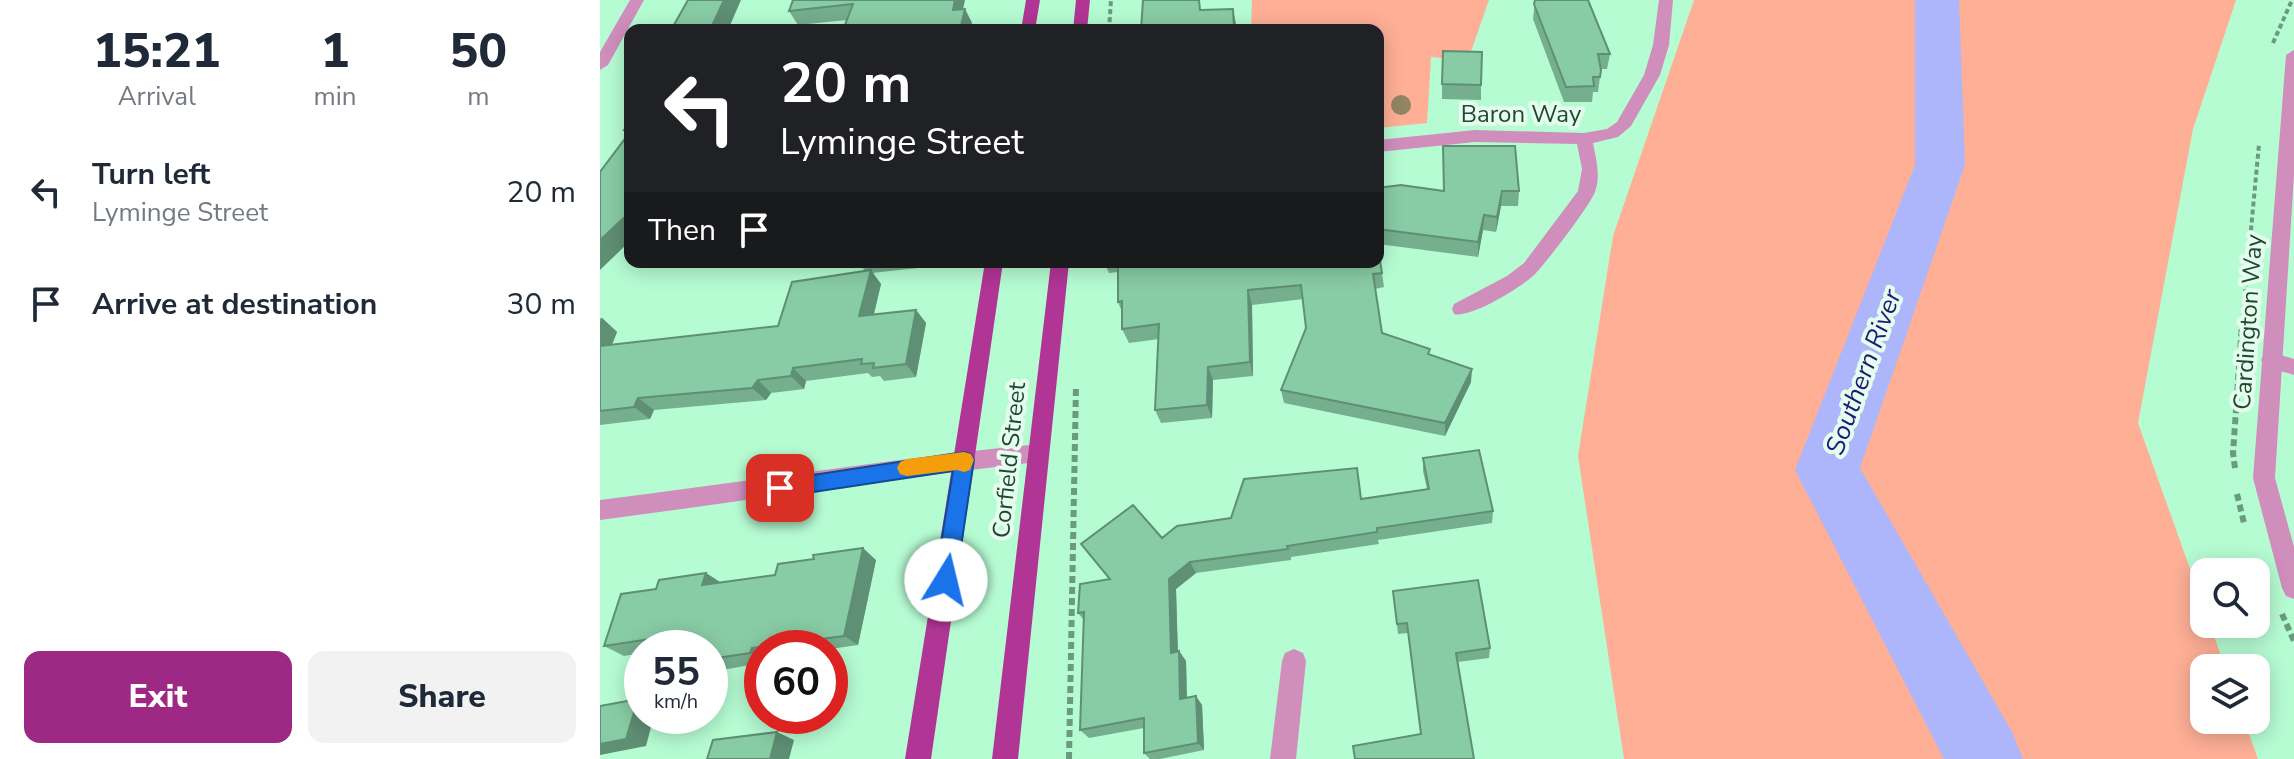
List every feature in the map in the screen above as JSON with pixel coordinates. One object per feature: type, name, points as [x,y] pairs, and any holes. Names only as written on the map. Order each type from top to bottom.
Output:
[{"type":"main road","points":[[1029,24],[1033,0]]},
{"type":"main road","points":[[1081,24],[1083,0]]},
{"type":"main road","name":"Corfield Street","points":[[918,759],[993,268]]},
{"type":"main road","name":"Corfield Street","points":[[1005,759],[1059,268]]},
{"type":"street","points":[[600,65],[637,0]]},
{"type":"street","name":"Baron Way","points":[[1384,145],[1475,136],[1584,139],[1612,133],[1623,126],[1638,103],[1661,45],[1666,0]]},
{"type":"street","name":"Cardington Way","points":[[2294,55],[2264,478],[2294,588]]},
{"type":"street","points":[[1461,309],[1514,281],[1530,268],[1586,192],[1590,169],[1584,139]]},
{"type":"street","points":[[2271,360],[2294,367]]},
{"type":"street","points":[[600,510],[817,483],[964,460],[1038,453]]},
{"type":"street","points":[[1283,759],[1294,661]]},
{"type":"path","points":[[1109,24],[1111,0]]},
{"type":"path","points":[[1069,759],[1076,377]]},
{"type":"shaded area","points":[[1252,0],[1489,0],[1468,60],[1431,57],[1427,123],[1384,127],[1384,24],[1251,24]]},
{"type":"shaded area","points":[[1694,0],[2236,0],[2193,129],[2138,423],[2190,569],[2190,638],[2215,638],[2220,654],[2190,654],[2190,734],[2249,734],[2258,759],[1624,759],[1578,456],[1613,236]]},
{"type":"building","points":[[688,0],[724,0],[713,24],[674,24]]},
{"type":"building","points":[[793,0],[955,0],[953,10],[965,9],[961,24],[845,24],[853,4],[789,11]]},
{"type":"building","points":[[1143,0],[1199,0],[1200,10],[1233,9],[1234,24],[1141,24]]},
{"type":"building","points":[[1535,0],[1588,0],[1610,54],[1598,54],[1601,70],[1600,77],[1593,77],[1594,86],[1566,87]]},
{"type":"building","points":[[1443,51],[1482,52],[1481,85],[1442,84]]},
{"type":"building","points":[[624,140],[624,218],[600,240],[600,172]]},
{"type":"building","points":[[1443,146],[1515,146],[1519,191],[1502,191],[1497,217],[1484,215],[1478,242],[1384,230],[1384,187],[1401,185],[1444,191]]},
{"type":"building","points":[[1118,268],[1381,268],[1382,273],[1373,274],[1382,333],[1430,349],[1428,354],[1472,369],[1445,423],[1281,390],[1306,328],[1301,285],[1248,290],[1250,362],[1208,367],[1207,405],[1155,410],[1159,324],[1122,329],[1122,301],[1118,302]]},
{"type":"building","points":[[871,270],[859,316],[916,310],[906,364],[873,368],[874,363],[861,364],[862,359],[793,368],[791,376],[758,380],[752,388],[638,398],[634,407],[600,411],[600,346],[778,326],[792,282]]},
{"type":"building","points":[[1479,450],[1493,511],[1377,528],[1377,532],[1287,546],[1288,549],[1190,562],[1169,579],[1171,653],[1179,651],[1180,699],[1196,696],[1198,743],[1144,753],[1144,718],[1080,730],[1084,612],[1078,613],[1080,584],[1110,579],[1081,544],[1133,505],[1162,538],[1177,526],[1231,518],[1244,479],[1357,468],[1361,499],[1429,489],[1423,458]]},
{"type":"building","points":[[863,548],[845,630],[744,630],[744,654],[728,656],[728,630],[624,630],[624,643],[604,646],[621,594],[656,589],[659,580],[706,573],[702,585],[775,575],[778,564],[814,559],[813,555]]},
{"type":"building","points":[[1478,580],[1490,648],[1456,653],[1474,759],[1355,759],[1353,746],[1421,734],[1407,623],[1397,624],[1393,591]]},
{"type":"building","points":[[624,702],[626,739],[600,744],[600,706]]},
{"type":"building","points":[[776,734],[770,759],[707,759],[713,740]]},
{"type":"waterway","name":"Southern River","points":[[1937,0],[1940,165],[1827,470],[1985,759]]},
{"type":"slow traffic","points":[[907,468],[964,460],[964,464]]},
{"type":"route","points":[[780,488],[964,460],[946,580]]}]
